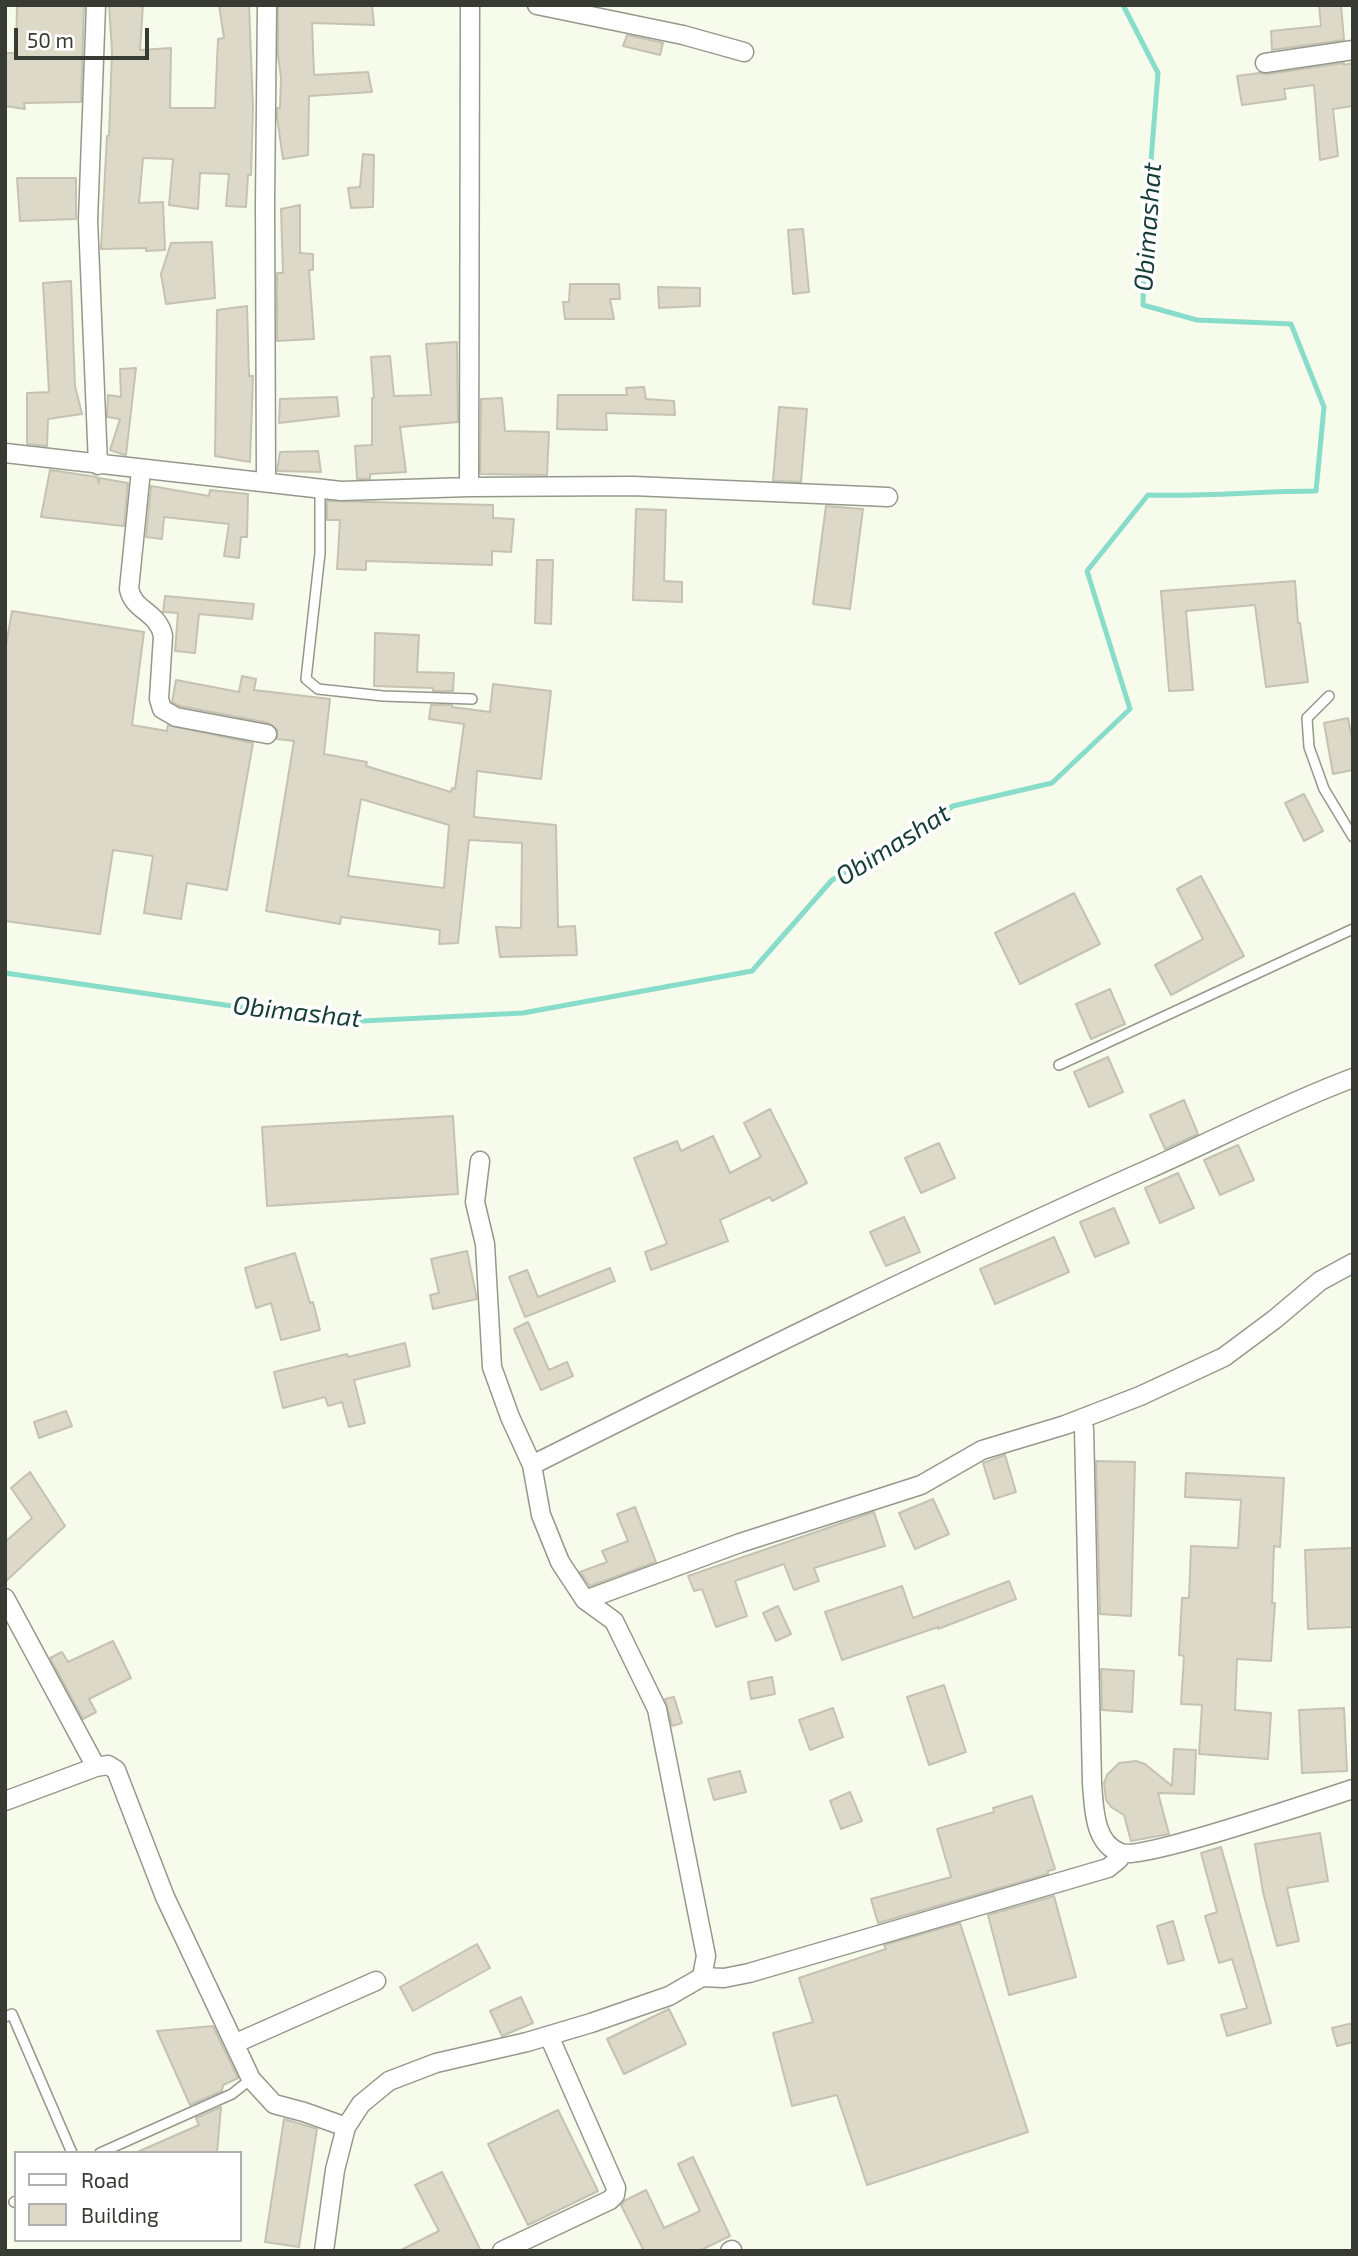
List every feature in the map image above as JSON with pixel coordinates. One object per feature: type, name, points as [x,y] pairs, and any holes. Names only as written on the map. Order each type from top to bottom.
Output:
[{"type":"street","points":[[96,5],[88,220],[98,465]]},
{"type":"street","points":[[266,482],[267,5]]},
{"type":"street","points":[[469,487],[470,5]]},
{"type":"street","points":[[537,5],[683,35],[744,52]]},
{"type":"street","points":[[1265,63],[1353,50]]},
{"type":"street","points":[[5,453],[341,491],[632,486],[888,496]]},
{"type":"street","points":[[141,470],[129,589],[135,604],[161,625],[163,636],[159,699],[162,709],[176,717],[267,734]]},
{"type":"street","points":[[532,1465],[1031,1221],[1300,1098],[1353,1079]]},
{"type":"street","points":[[480,1161],[475,1202],[485,1244],[492,1367],[510,1418],[532,1465],[541,1515],[560,1562],[585,1600],[614,1621],[657,1709],[706,1956],[702,1977]]},
{"type":"street","points":[[585,1600],[740,1543],[921,1485],[982,1450],[1065,1425],[1140,1396],[1224,1357],[1275,1319],[1320,1280],[1353,1263]]},
{"type":"street","points":[[1084,1427],[1092,1783],[1096,1820],[1106,1843],[1121,1853],[1133,1854],[1353,1789]]},
{"type":"street","points":[[5,1598],[96,1767]]},
{"type":"street","points":[[5,1801],[96,1767],[108,1765],[116,1770],[165,1896],[251,2079],[274,2104],[346,2127]]},
{"type":"street","points":[[324,2251],[335,2170],[346,2127],[360,2104],[389,2081],[436,2063],[549,2036],[669,1996],[702,1977],[724,1978],[749,1973],[1108,1868],[1119,1859],[1121,1853]]},
{"type":"street","points":[[236,2043],[376,1981]]},
{"type":"street","points":[[502,2251],[610,2200],[615,2195],[616,2188],[549,2036]]},
{"type":"lane","points":[[320,489],[320,553],[306,679],[318,689],[383,696],[472,699]]},
{"type":"lane","points":[[1329,696],[1307,718],[1309,747],[1324,789],[1353,837]]},
{"type":"lane","points":[[1059,1065],[1353,929]]},
{"type":"lane","points":[[5,2017],[12,2014],[71,2151]]},
{"type":"lane","points":[[105,2151],[233,2094],[251,2079]]},
{"type":"building","points":[[17,5],[84,5],[81,102],[24,103],[25,109],[5,106],[5,53],[16,53]]},
{"type":"building","points":[[109,5],[143,5],[140,50],[171,48],[170,108],[215,108],[218,39],[224,38],[219,5],[249,5],[253,108],[251,175],[248,175],[246,207],[226,206],[229,174],[200,173],[198,209],[169,205],[173,159],[143,158],[139,203],[163,202],[165,250],[101,249],[112,51]]},
{"type":"building","points":[[278,5],[372,5],[374,25],[312,23],[314,75],[368,72],[372,92],[309,96],[308,155],[283,159],[277,117],[281,78]]},
{"type":"building","points":[[1319,5],[1341,5],[1344,40],[1272,50],[1271,31],[1321,26]]},
{"type":"building","points":[[627,35],[663,43],[660,55],[623,46]]},
{"type":"building","points":[[1353,63],[1353,106],[1333,109],[1338,156],[1320,160],[1314,85],[1284,89],[1286,99],[1242,105],[1237,76]]},
{"type":"building","points":[[363,154],[374,155],[373,207],[351,208],[348,188],[360,187]]},
{"type":"building","points":[[17,178],[76,178],[76,219],[20,221]]},
{"type":"building","points":[[300,205],[300,253],[313,254],[313,270],[309,270],[314,339],[277,341],[277,273],[283,273],[281,209]]},
{"type":"building","points":[[803,229],[809,292],[793,294],[788,230]]},
{"type":"building","points":[[212,242],[215,298],[166,304],[161,274],[171,243]]},
{"type":"building","points":[[71,281],[75,386],[82,414],[48,419],[47,446],[27,444],[27,393],[49,392],[43,283]]},
{"type":"building","points":[[570,284],[619,284],[620,299],[610,299],[614,319],[565,319],[563,302],[569,302]]},
{"type":"building","points":[[658,287],[700,288],[700,306],[659,308]]},
{"type":"building","points":[[247,306],[249,376],[253,376],[250,462],[215,456],[217,310]]},
{"type":"building","points":[[457,342],[458,422],[400,427],[406,472],[370,474],[370,479],[357,479],[355,446],[372,445],[374,398],[371,357],[390,356],[394,396],[431,395],[426,344]]},
{"type":"building","points":[[136,368],[125,455],[110,450],[120,419],[107,417],[108,395],[121,397],[120,369]]},
{"type":"building","points":[[644,387],[646,399],[674,401],[675,415],[606,413],[607,430],[557,429],[558,395],[627,395],[626,388]]},
{"type":"building","points":[[337,397],[339,416],[279,423],[280,399]]},
{"type":"building","points":[[502,398],[505,431],[549,432],[547,475],[480,474],[481,399]]},
{"type":"building","points":[[779,407],[807,409],[801,482],[773,481]]},
{"type":"building","points":[[318,451],[321,472],[277,471],[280,452]]},
{"type":"building","points":[[50,470],[97,477],[99,484],[99,478],[128,483],[124,526],[41,517]]},
{"type":"building","points":[[151,486],[209,496],[210,490],[248,494],[247,537],[241,537],[239,558],[224,556],[229,524],[164,517],[162,539],[146,537]]},
{"type":"building","points":[[327,501],[493,505],[493,518],[514,519],[511,552],[492,551],[492,565],[366,561],[366,570],[337,569],[340,520],[327,520]]},
{"type":"building","points":[[826,506],[863,509],[850,609],[813,604]]},
{"type":"building","points":[[636,509],[666,510],[664,581],[682,582],[682,602],[633,600]]},
{"type":"building","points":[[537,560],[553,560],[551,624],[535,623]]},
{"type":"building","points":[[1295,581],[1298,623],[1308,682],[1266,687],[1255,605],[1186,611],[1193,690],[1169,691],[1161,591]]},
{"type":"building","points":[[165,596],[254,604],[252,619],[199,614],[195,653],[175,651],[178,613],[163,612]]},
{"type":"building","points":[[12,611],[144,632],[132,725],[167,731],[168,725],[253,743],[227,890],[187,883],[181,919],[144,913],[153,856],[113,850],[100,934],[5,921],[5,651]]},
{"type":"building","points":[[375,633],[419,635],[417,672],[454,673],[453,691],[374,686]]},
{"type":"building","points":[[242,676],[256,679],[254,690],[330,699],[324,754],[367,762],[366,766],[451,792],[452,788],[455,789],[464,724],[429,719],[431,705],[452,705],[490,712],[493,684],[551,691],[541,779],[477,771],[474,817],[556,825],[558,927],[575,926],[577,955],[500,957],[496,927],[521,928],[522,843],[469,840],[458,943],[439,944],[440,930],[341,917],[340,924],[266,911],[294,741],[277,739],[277,730],[269,723],[180,706],[172,702],[176,680],[239,692]],"holes":[[[361,799],[449,825],[444,888],[348,876]]]},
{"type":"building","points":[[1348,718],[1353,743],[1353,770],[1333,774],[1324,723]]},
{"type":"building","points":[[1304,794],[1323,831],[1304,841],[1285,803]]},
{"type":"building","points":[[1201,876],[1244,956],[1171,995],[1155,965],[1203,939],[1177,889]]},
{"type":"building","points":[[1074,893],[1100,944],[1020,984],[995,933]]},
{"type":"building","points":[[1110,989],[1125,1024],[1091,1039],[1076,1004]]},
{"type":"building","points":[[1108,1057],[1123,1092],[1089,1107],[1074,1072]]},
{"type":"building","points":[[1184,1100],[1198,1134],[1165,1149],[1150,1115]]},
{"type":"building","points":[[770,1109],[807,1183],[772,1201],[770,1197],[720,1220],[728,1241],[651,1270],[645,1252],[667,1244],[634,1158],[677,1141],[681,1151],[713,1136],[730,1173],[761,1157],[744,1123]]},
{"type":"building","points":[[453,1116],[458,1194],[267,1206],[262,1127]]},
{"type":"building","points":[[939,1143],[955,1178],[921,1193],[905,1158]]},
{"type":"building","points":[[1238,1145],[1254,1180],[1220,1195],[1204,1160]]},
{"type":"building","points":[[1178,1173],[1194,1208],[1160,1223],[1145,1188]]},
{"type":"building","points":[[1114,1208],[1129,1243],[1095,1257],[1080,1222]]},
{"type":"building","points":[[904,1217],[920,1252],[886,1266],[870,1232]]},
{"type":"building","points":[[1054,1237],[1069,1272],[995,1304],[980,1269]]},
{"type":"building","points":[[467,1251],[477,1299],[433,1309],[430,1295],[439,1293],[431,1259]]},
{"type":"building","points":[[295,1253],[320,1330],[281,1340],[271,1303],[256,1308],[245,1268]]},
{"type":"building","points":[[610,1268],[615,1281],[525,1317],[509,1277],[527,1270],[538,1297]]},
{"type":"building","points":[[528,1322],[549,1370],[567,1362],[573,1376],[541,1390],[514,1329]]},
{"type":"building","points":[[405,1343],[410,1366],[354,1380],[365,1423],[349,1427],[342,1402],[328,1406],[325,1397],[283,1408],[274,1372]]},
{"type":"building","points":[[66,1411],[72,1426],[39,1438],[34,1422]]},
{"type":"building","points":[[1005,1455],[1016,1492],[994,1499],[983,1463]]},
{"type":"building","points":[[1096,1461],[1135,1462],[1131,1616],[1100,1614]]},
{"type":"building","points":[[30,1472],[65,1526],[5,1582],[5,1542],[32,1518],[11,1488]]},
{"type":"building","points":[[1186,1473],[1284,1478],[1280,1547],[1274,1546],[1272,1603],[1275,1603],[1271,1661],[1237,1659],[1235,1710],[1271,1713],[1268,1759],[1199,1754],[1202,1705],[1181,1704],[1184,1656],[1179,1655],[1182,1598],[1189,1598],[1191,1546],[1238,1548],[1241,1500],[1185,1497]]},
{"type":"building","points":[[933,1499],[949,1534],[915,1549],[899,1513]]},
{"type":"building","points":[[635,1507],[656,1562],[590,1586],[580,1572],[607,1562],[602,1551],[628,1541],[617,1514]]},
{"type":"building","points":[[874,1512],[885,1546],[814,1568],[819,1581],[794,1590],[784,1564],[735,1581],[747,1616],[716,1627],[702,1589],[694,1591],[688,1576]]},
{"type":"building","points":[[1353,1548],[1353,1627],[1308,1629],[1305,1550]]},
{"type":"building","points":[[1009,1581],[1016,1599],[938,1629],[842,1660],[825,1612],[902,1586],[913,1618]]},
{"type":"building","points":[[778,1606],[791,1634],[776,1641],[763,1613]]},
{"type":"building","points":[[113,1641],[131,1678],[89,1699],[96,1712],[83,1719],[50,1658],[62,1652],[68,1662]]},
{"type":"building","points":[[1101,1669],[1134,1671],[1132,1712],[1102,1710]]},
{"type":"building","points":[[772,1677],[775,1694],[751,1699],[748,1682]]},
{"type":"building","points":[[944,1685],[966,1752],[929,1765],[907,1697]]},
{"type":"building","points":[[674,1697],[682,1723],[672,1726],[665,1699]]},
{"type":"building","points":[[833,1708],[843,1737],[810,1750],[799,1720]]},
{"type":"building","points":[[1344,1708],[1347,1771],[1302,1773],[1299,1710]]},
{"type":"building","points":[[1174,1749],[1196,1750],[1194,1794],[1158,1793],[1169,1834],[1131,1841],[1124,1815],[1111,1807],[1106,1800],[1104,1783],[1107,1775],[1119,1763],[1136,1761],[1145,1764],[1172,1786]]},
{"type":"building","points":[[740,1771],[746,1792],[714,1800],[708,1779]]},
{"type":"building","points":[[850,1792],[862,1821],[841,1829],[830,1801]]},
{"type":"building","points":[[1032,1796],[1055,1869],[1048,1871],[1048,1874],[878,1923],[871,1899],[951,1877],[937,1829],[994,1812],[993,1808]]},
{"type":"building","points":[[1320,1833],[1328,1881],[1287,1888],[1299,1941],[1277,1946],[1263,1892],[1255,1844]]},
{"type":"building","points":[[1221,1847],[1271,2023],[1227,2036],[1221,2015],[1247,2008],[1232,1959],[1219,1963],[1205,1916],[1217,1912],[1201,1853]]},
{"type":"building","points":[[1054,1896],[1076,1977],[1009,1995],[988,1915]]},
{"type":"building","points":[[1173,1921],[1184,1960],[1168,1964],[1157,1926]]},
{"type":"building","points":[[960,1923],[1028,2132],[867,2185],[837,2095],[792,2106],[773,2033],[813,2022],[799,1978],[886,1949],[884,1945]]},
{"type":"building","points":[[477,1944],[490,1968],[413,2011],[400,1987]]},
{"type":"building","points":[[521,1997],[533,2023],[502,2036],[490,2011]]},
{"type":"building","points":[[669,2009],[686,2044],[624,2074],[607,2039]]},
{"type":"building","points":[[1353,2023],[1353,2042],[1337,2046],[1332,2028]]},
{"type":"building","points":[[213,2026],[238,2078],[223,2085],[222,2091],[190,2105],[157,2031]]},
{"type":"building","points":[[221,2107],[217,2151],[140,2151],[199,2125],[196,2118]]},
{"type":"building","points":[[558,2110],[598,2191],[528,2225],[488,2144]]},
{"type":"building","points":[[284,2119],[317,2129],[299,2247],[265,2242]]},
{"type":"building","points":[[693,2157],[730,2236],[699,2251],[644,2251],[621,2205],[646,2190],[664,2228],[700,2211],[678,2164]]},
{"type":"building","points":[[442,2172],[481,2251],[399,2251],[439,2231],[415,2185]]},
{"type":"waterway","name":"Obimashat","points":[[5,973],[342,1022],[523,1013],[752,971],[832,880],[953,806],[1052,783],[1130,709],[1087,571],[1148,495],[1316,491],[1324,407],[1291,324],[1197,320],[1143,305],[1145,235],[1158,73],[1123,5]]}]
